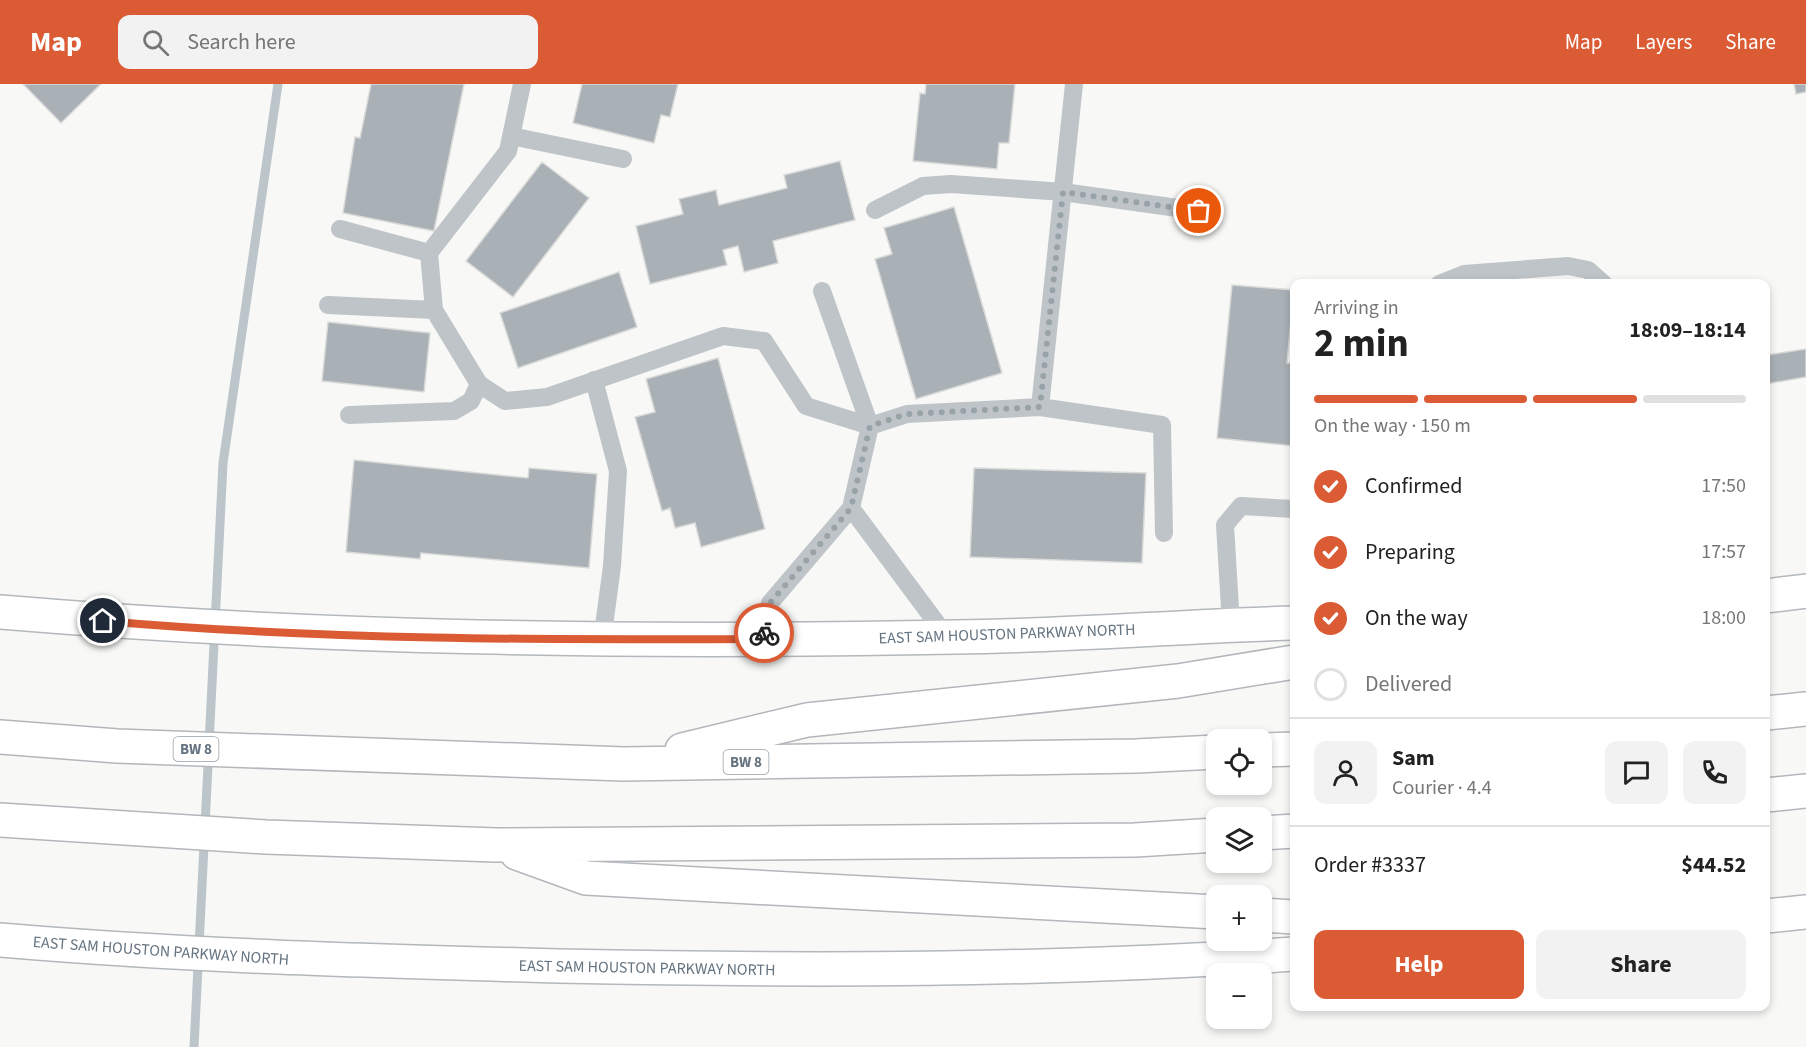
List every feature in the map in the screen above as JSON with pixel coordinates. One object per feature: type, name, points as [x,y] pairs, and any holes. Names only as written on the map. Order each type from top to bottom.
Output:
[{"type":"main road","points":[[1770,596],[1806,591]]},
{"type":"main road","name":"EAST SAM HOUSTON PARKWAY NORTH","points":[[0,612],[282,632],[602,640],[947,637],[1290,623]]},
{"type":"main road","points":[[624,764],[807,720],[1178,681],[1290,663]]},
{"type":"main road","points":[[1770,713],[1806,709]]},
{"type":"main road","name":"BW 8","points":[[0,737],[117,746],[624,764],[1136,756],[1206,752]]},
{"type":"main road","points":[[1272,750],[1290,749]]},
{"type":"main road","points":[[1770,795],[1806,791]]},
{"type":"main road","points":[[0,820],[110,829],[266,837],[496,845],[1135,840],[1206,836]]},
{"type":"main road","points":[[1272,832],[1290,831]]},
{"type":"main road","points":[[496,845],[586,878],[1206,911]]},
{"type":"main road","points":[[1770,916],[1806,912]]},
{"type":"main road","points":[[1272,916],[1290,917]]},
{"type":"main road","name":"EAST SAM HOUSTON PARKWAY NORTH","points":[[0,940],[100,949],[256,958],[756,970],[1164,963],[1290,954]]},
{"type":"lane","points":[[522,84],[508,151],[429,253],[434,310],[478,384],[505,400],[547,397],[723,336],[764,341],[806,406],[870,426],[907,414],[1040,407],[1162,425],[1164,533]]},
{"type":"lane","points":[[1040,407],[1074,84]]},
{"type":"lane","points":[[511,136],[623,159]]},
{"type":"lane","points":[[875,210],[923,186],[951,184],[1063,192],[1199,211]]},
{"type":"lane","points":[[340,229],[429,253]]},
{"type":"lane","points":[[1452,279],[1464,274],[1568,266],[1588,270],[1598,279]]},
{"type":"lane","points":[[763,639],[770,603],[851,508],[870,426],[822,291]]},
{"type":"lane","points":[[328,305],[434,310]]},
{"type":"lane","points":[[594,380],[618,471],[612,566],[602,640]]},
{"type":"lane","points":[[349,415],[454,411],[471,401],[478,384]]},
{"type":"lane","points":[[1231,625],[1225,525],[1241,506],[1290,509]]},
{"type":"lane","points":[[851,508],[947,637]]},
{"type":"building","points":[[23,84],[101,84],[61,123]]},
{"type":"building","points":[[371,84],[464,84],[434,231],[343,213],[355,137],[360,138]]},
{"type":"building","points":[[582,84],[678,84],[670,117],[661,115],[654,143],[573,123]]},
{"type":"building","points":[[926,84],[1015,84],[1009,143],[999,143],[997,169],[913,161],[920,93],[925,94]]},
{"type":"building","points":[[1794,84],[1806,84],[1806,92],[1796,94]]},
{"type":"building","points":[[840,161],[855,220],[773,241],[778,263],[744,272],[738,246],[723,250],[727,265],[650,284],[636,226],[683,214],[679,199],[716,190],[719,205],[787,188],[784,175]]},
{"type":"building","points":[[542,162],[589,198],[513,297],[466,261]]},
{"type":"building","points":[[954,207],[1002,373],[916,399],[875,259],[892,254],[884,228]]},
{"type":"building","points":[[619,272],[637,327],[518,368],[500,313]]},
{"type":"building","points":[[1232,285],[1290,290],[1287,363],[1290,363],[1290,446],[1217,438]]},
{"type":"building","points":[[328,322],[430,333],[424,392],[322,381]]},
{"type":"building","points":[[1806,349],[1806,377],[1770,383],[1770,354]]},
{"type":"building","points":[[718,358],[765,529],[701,547],[695,523],[675,528],[670,508],[662,511],[635,417],[655,412],[646,379]]},
{"type":"building","points":[[354,460],[528,478],[529,468],[597,474],[589,568],[421,553],[420,559],[346,552]]},
{"type":"building","points":[[974,468],[1146,473],[1142,563],[970,557]]},
{"type":"waterway","points":[[194,1047],[223,463],[278,84]]},
{"type":"way so far","points":[[764,633],[770,603],[851,508],[870,426],[907,414],[1040,407],[1063,192],[1199,211]]},
{"type":"route","points":[[103,621],[282,632],[602,640],[763,639],[764,633]]}]
